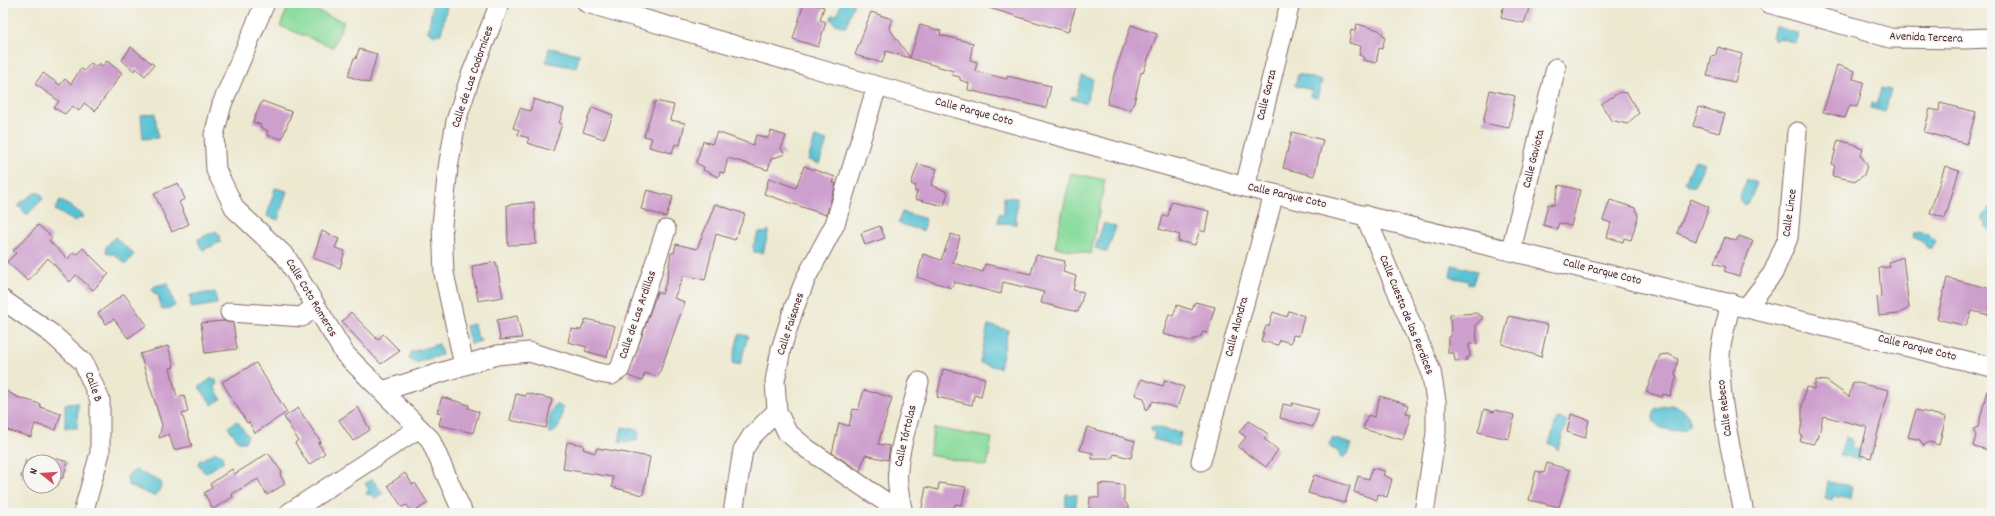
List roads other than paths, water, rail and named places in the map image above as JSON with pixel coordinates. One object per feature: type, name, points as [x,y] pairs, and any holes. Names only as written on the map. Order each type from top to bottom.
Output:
[{"type":"street","name":"Calle Coto Romeros","points":[[265,3],[222,104],[214,135],[216,170],[235,209],[286,257],[345,354],[430,438],[463,513]]},
{"type":"street","name":"Calle de Las Codornices","points":[[464,365],[444,273],[442,224],[448,168],[456,121],[471,75],[500,3]]},
{"type":"street","name":"Calle Parque Coto","points":[[587,3],[616,7],[877,86],[1245,187],[1992,367]]},
{"type":"street","name":"Calle Garza","points":[[1245,187],[1290,3]]},
{"type":"street","name":"Avenida Tercera","points":[[1768,3],[1890,38],[1962,40],[1992,38]]},
{"type":"street","name":"Calle Gaviota","points":[[1511,250],[1556,68]]},
{"type":"street","name":"Calle Faisanes","points":[[877,86],[835,224],[806,278],[794,308],[781,349],[775,382],[777,411],[787,432],[806,448],[902,513]]},
{"type":"street","name":"Calle Lince","points":[[1739,305],[1773,273],[1788,238],[1797,132]]},
{"type":"street","name":"Calle Alondra","points":[[1200,461],[1274,194]]},
{"type":"street","name":"Calle Cuesta de las Perdices","points":[[1365,215],[1431,370],[1436,401],[1436,433],[1424,513]]},
{"type":"street","name":"Calle de Las Ardillas","points":[[382,391],[497,355],[529,352],[611,375],[620,369],[666,230]]},
{"type":"street","name":"Calle B","points":[[3,300],[52,334],[84,362],[100,400],[100,453],[83,513]]},
{"type":"street","name":"Calle Rebeco","points":[[1739,305],[1720,355],[1722,392],[1728,433],[1744,513]]},
{"type":"street","points":[[230,312],[302,317],[315,306]]},
{"type":"street","name":"Calle Tórtolas","points":[[902,513],[898,493],[898,471],[901,450],[919,382]]},
{"type":"street","points":[[733,513],[743,450],[752,436],[777,411]]},
{"type":"street","points":[[289,513],[419,428]]},
{"type":"water","points":[[433,3],[447,6],[441,34],[434,35],[428,32]]},
{"type":"water","points":[[841,3],[854,3],[846,27],[835,24],[831,19],[832,15],[837,15]]},
{"type":"water","points":[[1775,26],[1799,34],[1796,43],[1779,38],[1776,40],[1772,37]]},
{"type":"water","points":[[549,48],[579,54],[576,68],[546,62]]},
{"type":"water","points":[[1298,74],[1322,81],[1317,98],[1310,96],[1312,90],[1295,86]]},
{"type":"water","points":[[1082,76],[1093,79],[1086,103],[1071,99],[1072,96],[1076,97]]},
{"type":"water","points":[[1881,88],[1891,90],[1885,112],[1871,108],[1872,103],[1876,105]]},
{"type":"water","points":[[155,113],[158,138],[143,139],[141,115]]},
{"type":"water","points":[[815,137],[827,141],[819,164],[808,160]]},
{"type":"water","points":[[1695,160],[1705,164],[1694,186],[1687,186],[1685,182]]},
{"type":"water","points":[[1747,179],[1757,183],[1749,203],[1744,205],[1739,199]]},
{"type":"water","points":[[275,188],[287,191],[278,220],[267,216]]},
{"type":"water","points":[[36,192],[41,194],[43,199],[27,215],[19,207],[19,204]]},
{"type":"water","points":[[1004,197],[1017,198],[1016,224],[998,223],[999,214],[1004,214]]},
{"type":"water","points":[[60,200],[82,214],[82,218],[77,219],[75,222],[55,210]]},
{"type":"water","points":[[1992,206],[1992,232],[1986,227],[1985,221],[1982,220],[1982,216]]},
{"type":"water","points":[[902,212],[926,219],[923,231],[898,223]]},
{"type":"water","points":[[1104,223],[1116,227],[1107,252],[1095,248]]},
{"type":"water","points":[[769,230],[763,253],[754,252],[753,246],[759,232],[764,233]]},
{"type":"water","points":[[216,231],[220,236],[219,240],[221,242],[203,250],[198,239]]},
{"type":"water","points":[[1921,231],[1928,234],[1935,241],[1931,248],[1927,248],[1924,243],[1913,237],[1914,232]]},
{"type":"water","points":[[115,237],[134,254],[126,264],[114,254],[109,254],[106,252],[106,247]]},
{"type":"water","points":[[1452,265],[1477,271],[1473,283],[1468,285],[1468,281],[1450,277]]},
{"type":"water","points":[[168,283],[175,306],[162,310],[158,295],[155,294],[152,289],[155,286]]},
{"type":"water","points":[[215,292],[217,304],[191,308],[190,295]]},
{"type":"water","points":[[474,324],[477,337],[479,337],[481,341],[470,344],[466,326]]},
{"type":"water","points":[[988,325],[1008,330],[1000,368],[980,363]]},
{"type":"water","points":[[739,334],[748,336],[740,365],[732,363]]},
{"type":"water","points":[[439,344],[442,355],[415,363],[409,359],[411,352]]},
{"type":"water","points":[[212,378],[216,380],[217,384],[214,386],[221,399],[212,405],[199,387]]},
{"type":"water","points":[[78,403],[77,428],[65,428],[65,404]]},
{"type":"water","points":[[555,405],[563,408],[561,420],[558,428],[549,433],[549,419]]},
{"type":"water","points":[[1671,405],[1682,409],[1687,414],[1689,418],[1689,425],[1685,430],[1676,431],[1661,428],[1654,422],[1653,417],[1656,408]]},
{"type":"water","points":[[1557,418],[1567,420],[1558,450],[1554,445],[1549,444]]},
{"type":"water","points":[[237,421],[248,436],[245,442],[239,442],[228,427]]},
{"type":"water","points":[[1152,426],[1181,433],[1178,446],[1153,439],[1155,432],[1151,430]]},
{"type":"water","points":[[622,427],[638,430],[639,433],[637,440],[626,443],[623,439],[621,443],[619,442]]},
{"type":"water","points":[[1845,437],[1853,440],[1851,447],[1862,450],[1860,460],[1840,455]]},
{"type":"water","points":[[1332,438],[1352,444],[1348,454],[1342,458],[1337,450],[1332,449],[1329,446]]},
{"type":"water","points":[[216,452],[222,455],[223,462],[206,473],[204,472],[198,464],[199,461]]},
{"type":"water","points":[[135,470],[161,482],[159,490],[154,496],[128,485],[127,477]]},
{"type":"water","points":[[372,479],[383,493],[375,498],[372,495],[366,494],[369,489],[365,484]]},
{"type":"water","points":[[1828,482],[1852,486],[1850,499],[1833,496],[1832,500],[1825,498]]},
{"type":"water","points":[[1066,494],[1077,495],[1075,513],[1065,513]]}]
